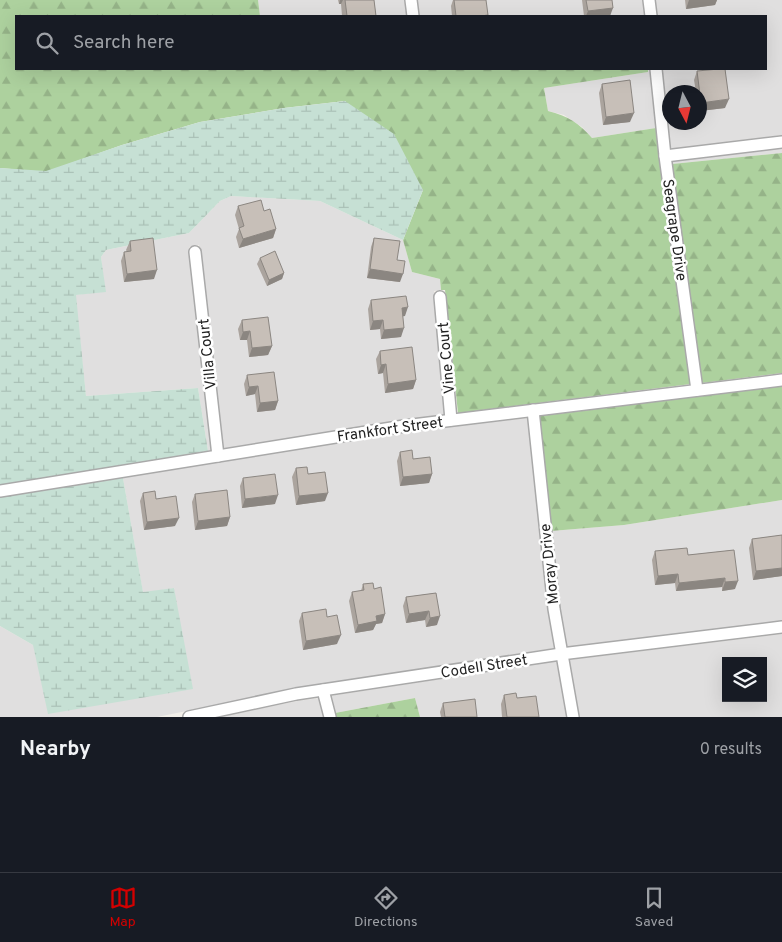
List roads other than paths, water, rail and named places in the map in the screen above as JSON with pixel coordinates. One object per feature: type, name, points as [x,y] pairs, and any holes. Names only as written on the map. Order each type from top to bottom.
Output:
[{"type":"street","points":[[411,0],[413,15]]},
{"type":"street","points":[[649,0],[651,15]]},
{"type":"street","name":"Seagrape Drive","points":[[656,70],[665,156],[697,390]]},
{"type":"street","points":[[665,156],[782,142]]},
{"type":"street","name":"Villa Court","points":[[195,252],[218,456]]},
{"type":"street","name":"Vine Court","points":[[440,296],[451,420]]},
{"type":"street","name":"Frankfort Street","points":[[0,491],[404,426],[782,380]]},
{"type":"street","name":"Moray Drive","points":[[533,410],[554,609],[573,717]]},
{"type":"street","name":"Codell Street","points":[[189,717],[323,690],[561,654],[782,627]]},
{"type":"street","points":[[323,690],[330,717]]}]
